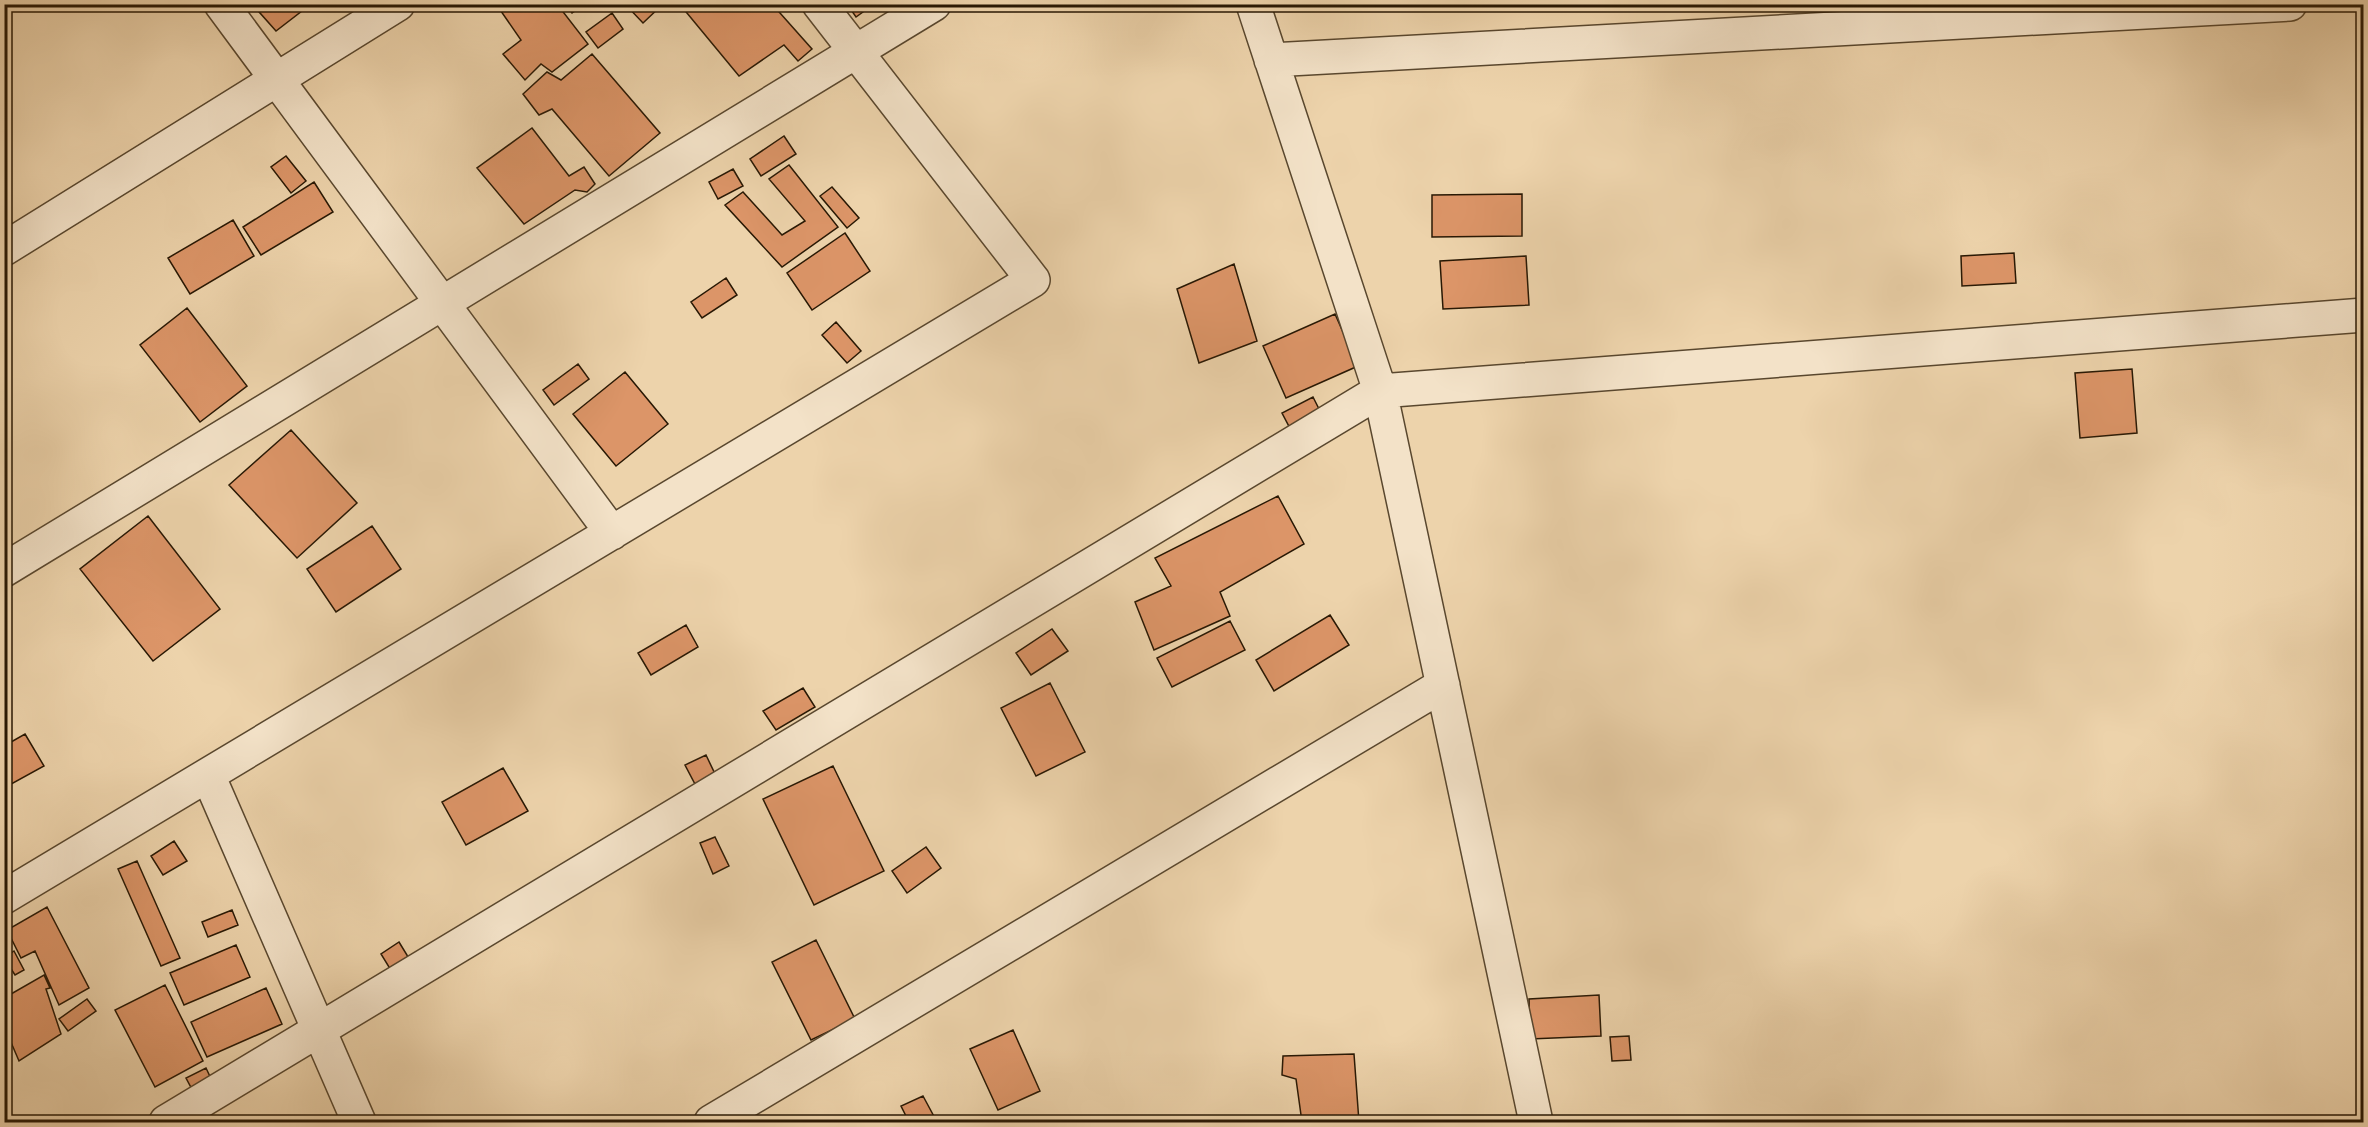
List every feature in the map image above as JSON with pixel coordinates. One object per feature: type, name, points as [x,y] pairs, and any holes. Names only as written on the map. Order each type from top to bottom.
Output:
[{"type":"street","points":[[221,4],[612,533]]},
{"type":"street","points":[[4,249],[398,4]]},
{"type":"street","points":[[4,897],[1033,280],[819,4]]},
{"type":"street","points":[[4,570],[934,4]]},
{"type":"street","points":[[1253,4],[1380,391],[1536,1122]]},
{"type":"street","points":[[1271,60],[2290,4]]},
{"type":"street","points":[[166,1122],[1380,391],[2364,315]]},
{"type":"street","points":[[711,1122],[1443,685]]},
{"type":"street","points":[[208,775],[359,1122]]},
{"type":"building","points":[[252,4],[311,4],[276,31]]},
{"type":"building","points":[[496,4],[557,4],[588,44],[552,72],[541,64],[525,80],[503,54],[521,40]]},
{"type":"building","points":[[565,4],[585,4],[572,13]]},
{"type":"building","points":[[625,4],[663,4],[643,23]]},
{"type":"building","points":[[685,4],[772,4],[812,49],[798,61],[784,45],[739,76],[682,7]]},
{"type":"building","points":[[847,4],[874,4],[856,17]]},
{"type":"building","points":[[612,13],[623,29],[598,48],[586,32]]},
{"type":"building","points":[[592,54],[660,133],[609,176],[552,109],[539,115],[523,94],[547,72],[561,80]]},
{"type":"building","points":[[532,128],[569,176],[584,167],[595,184],[587,192],[575,190],[524,224],[477,168]]},
{"type":"building","points":[[784,136],[796,154],[761,176],[750,159]]},
{"type":"building","points":[[286,156],[306,181],[291,193],[271,167]]},
{"type":"building","points":[[789,165],[838,227],[782,267],[725,205],[743,192],[782,235],[805,221],[769,179]]},
{"type":"building","points":[[733,169],[743,186],[718,199],[709,182]]},
{"type":"building","points":[[314,182],[333,212],[261,255],[243,227]]},
{"type":"building","points":[[832,187],[859,218],[847,228],[820,196]]},
{"type":"building","points":[[1522,194],[1522,236],[1432,237],[1432,195]]},
{"type":"building","points":[[233,220],[254,256],[190,294],[168,258]]},
{"type":"building","points":[[845,233],[870,271],[812,310],[787,273]]},
{"type":"building","points":[[2014,253],[2016,283],[1962,286],[1961,256]]},
{"type":"building","points":[[1526,256],[1529,305],[1443,309],[1440,261]]},
{"type":"building","points":[[1234,264],[1257,341],[1199,363],[1177,289]]},
{"type":"building","points":[[726,278],[737,295],[702,318],[691,302]]},
{"type":"building","points":[[187,308],[247,386],[200,422],[140,345]]},
{"type":"building","points":[[1335,314],[1358,366],[1286,398],[1263,346]]},
{"type":"building","points":[[836,322],[861,351],[847,363],[822,335]]},
{"type":"building","points":[[578,364],[589,379],[554,405],[543,390]]},
{"type":"building","points":[[2132,369],[2137,433],[2080,438],[2075,373]]},
{"type":"building","points":[[625,372],[668,424],[616,466],[573,414]]},
{"type":"building","points":[[1313,397],[1324,419],[1293,434],[1282,413]]},
{"type":"building","points":[[291,430],[357,503],[297,558],[229,485]]},
{"type":"building","points":[[1278,496],[1304,544],[1220,592],[1230,616],[1154,650],[1135,602],[1171,586],[1155,558]]},
{"type":"building","points":[[148,516],[220,609],[153,661],[80,569]]},
{"type":"building","points":[[372,526],[401,569],[336,612],[307,569]]},
{"type":"building","points":[[1330,615],[1349,645],[1274,691],[1256,660]]},
{"type":"building","points":[[1230,621],[1245,650],[1172,687],[1157,658]]},
{"type":"building","points":[[686,625],[698,647],[651,675],[638,653]]},
{"type":"building","points":[[1052,629],[1068,651],[1031,675],[1016,653]]},
{"type":"building","points":[[1050,683],[1085,752],[1036,776],[1001,708]]},
{"type":"building","points":[[803,688],[815,707],[776,730],[763,711]]},
{"type":"building","points":[[25,734],[44,766],[4,788],[4,746]]},
{"type":"building","points":[[706,755],[716,776],[696,786],[685,765]]},
{"type":"building","points":[[833,766],[884,871],[814,905],[763,799]]},
{"type":"building","points":[[503,768],[528,811],[466,845],[442,802]]},
{"type":"building","points":[[715,837],[729,866],[713,874],[700,843]]},
{"type":"building","points":[[174,841],[187,861],[163,875],[151,856]]},
{"type":"building","points":[[926,847],[941,868],[907,893],[892,871]]},
{"type":"building","points":[[137,861],[180,958],[161,966],[118,869]]},
{"type":"building","points":[[47,907],[89,988],[59,1005],[35,951],[21,958],[7,930]]},
{"type":"building","points":[[232,910],[238,925],[208,937],[202,922]]},
{"type":"building","points":[[816,940],[855,1019],[811,1040],[772,962]]},
{"type":"building","points":[[399,942],[410,960],[392,972],[381,954]]},
{"type":"building","points":[[236,945],[250,977],[184,1005],[170,973]]},
{"type":"building","points":[[14,951],[24,970],[15,975],[4,958]]},
{"type":"building","points":[[44,975],[50,988],[46,989],[61,1034],[19,1061],[4,1026],[4,998]]},
{"type":"building","points":[[165,985],[203,1061],[155,1087],[115,1010]]},
{"type":"building","points":[[266,988],[282,1024],[207,1057],[191,1022]]},
{"type":"building","points":[[1599,995],[1601,1036],[1530,1039],[1529,999]]},
{"type":"building","points":[[87,999],[96,1011],[68,1031],[59,1019]]},
{"type":"building","points":[[1013,1030],[1040,1091],[998,1110],[970,1049]]},
{"type":"building","points":[[1629,1036],[1631,1060],[1612,1061],[1610,1037]]},
{"type":"building","points":[[1354,1054],[1359,1122],[1302,1122],[1296,1079],[1282,1075],[1283,1056]]},
{"type":"building","points":[[206,1068],[213,1083],[194,1093],[186,1078]]},
{"type":"building","points":[[923,1096],[937,1122],[909,1122],[901,1106]]}]
